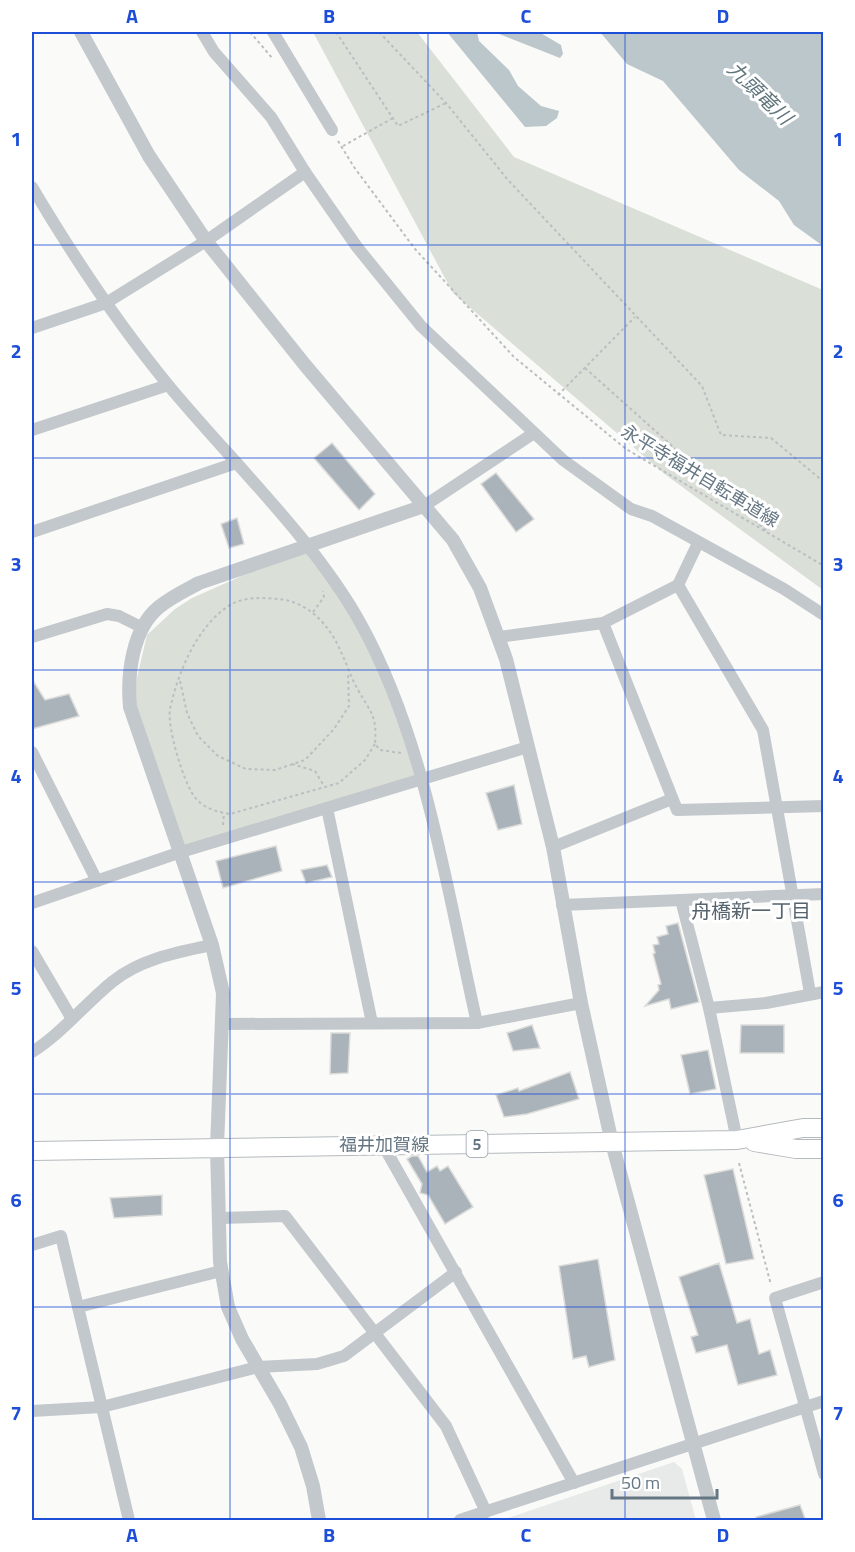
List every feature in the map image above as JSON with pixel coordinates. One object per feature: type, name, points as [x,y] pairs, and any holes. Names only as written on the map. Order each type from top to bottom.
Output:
[{"type":"main road","name":"福井加賀線","points":[[32,1151],[737,1140],[803,1128],[824,1128]]},
{"type":"main road","name":"福井加賀線","points":[[737,1140],[796,1149],[824,1149]]},
{"type":"street","points":[[81,32],[149,156],[206,241],[305,365],[453,540],[467,561],[499,637],[528,747],[552,847],[581,1003],[612,1143],[714,1521]]},
{"type":"street","points":[[202,32],[213,52],[271,117],[305,172],[357,247],[421,326],[562,460],[631,509],[652,516],[784,588],[824,615]]},
{"type":"street","points":[[273,32],[332,130]]},
{"type":"street","points":[[32,328],[106,303],[206,241],[305,172]]},
{"type":"street","points":[[32,187],[62,238],[106,303],[168,385],[308,547],[359,622],[388,679],[421,779],[477,1023]]},
{"type":"street","points":[[32,430],[168,385]]},
{"type":"street","points":[[319,1521],[313,1486],[301,1447],[242,1339],[228,1307],[221,1271],[217,1147],[224,1024],[223,993],[212,945],[130,707],[128,683],[132,658],[143,628],[157,608],[199,583],[424,506],[534,433]]},
{"type":"street","points":[[32,532],[236,463]]},
{"type":"street","points":[[499,637],[603,623],[678,585],[698,543]]},
{"type":"street","points":[[678,585],[763,730],[810,993]]},
{"type":"street","points":[[32,637],[107,614],[119,616],[143,628]]},
{"type":"street","points":[[603,623],[676,810],[824,806]]},
{"type":"street","points":[[32,903],[181,852],[528,747]]},
{"type":"street","points":[[32,752],[98,880]]},
{"type":"street","points":[[552,847],[672,799]]},
{"type":"street","points":[[327,808],[372,1023]]},
{"type":"street","points":[[562,906],[824,894]]},
{"type":"street","points":[[681,900],[709,1008],[737,1140]]},
{"type":"street","points":[[32,1052],[114,980],[162,956],[212,945]]},
{"type":"street","points":[[32,951],[72,1019]]},
{"type":"street","points":[[709,1008],[766,1002],[824,992]]},
{"type":"street","points":[[224,1024],[477,1023],[581,1003]]},
{"type":"street","points":[[803,1128],[824,1122]]},
{"type":"street","points":[[383,1145],[574,1483]]},
{"type":"street","points":[[796,1149],[824,1158]]},
{"type":"street","points":[[219,1218],[285,1216],[446,1425],[486,1512]]},
{"type":"street","points":[[32,1245],[61,1236],[129,1521]]},
{"type":"street","points":[[78,1307],[221,1271]]},
{"type":"street","points":[[32,1411],[102,1407],[258,1367],[326,1361],[344,1356],[456,1272]]},
{"type":"street","points":[[824,1282],[775,1298],[824,1474]]},
{"type":"street","points":[[460,1521],[824,1401]]},
{"type":"path","points":[[336,32],[398,126],[446,103]]},
{"type":"path","points":[[379,32],[446,103],[508,180],[702,386],[721,435],[771,438],[824,482]]},
{"type":"path","points":[[342,146],[393,118]]},
{"type":"path","name":"永平寺福井自転車道線","points":[[332,130],[415,249],[514,357],[626,449],[682,485],[824,566]]},
{"type":"path","points":[[558,395],[635,316]]},
{"type":"path","points":[[585,368],[774,537]]},
{"type":"path","points":[[313,612],[324,597],[323,584]]},
{"type":"path","points":[[257,597],[290,600],[313,612],[335,638],[357,690],[371,709],[376,728],[375,744],[364,760],[339,783],[230,814],[213,811],[195,798],[179,763],[170,712],[180,679],[200,637],[211,621],[232,604],[257,597]]},
{"type":"path","points":[[180,679],[187,714],[194,728],[218,756],[246,769],[275,770],[305,760],[334,729],[349,706],[348,669]]},
{"type":"path","points":[[375,744],[380,750],[394,754],[413,752]]},
{"type":"path","points":[[292,764],[315,771],[324,786]]},
{"type":"path","points":[[739,1163],[775,1298]]},
{"type":"shaded area","points":[[313,32],[417,32],[514,157],[823,290],[823,590],[666,475],[453,293]]},
{"type":"shaded area","points":[[308,547],[359,622],[421,779],[185,851],[130,707],[147,635],[175,609],[192,598]]},
{"type":"shaded area","points":[[674,1462],[682,1469],[696,1520],[502,1520]]},
{"type":"water","points":[[447,32],[477,32],[479,41],[509,70],[518,86],[541,106],[559,111],[557,118],[546,126],[525,127]]},
{"type":"water","points":[[494,32],[539,32],[561,45],[563,54],[560,58]]},
{"type":"water","name":"九頭竜川","points":[[600,32],[823,32],[823,246],[794,225],[779,201],[739,170],[663,81],[627,64]]},
{"type":"building","points":[[332,443],[375,494],[359,510],[314,458]]},
{"type":"building","points":[[496,473],[534,519],[516,532],[481,484]]},
{"type":"building","points":[[237,518],[244,544],[229,548],[221,524]]},
{"type":"building","points":[[32,679],[45,700],[69,694],[79,716],[32,729]]},
{"type":"building","points":[[514,785],[522,824],[498,830],[486,793]]},
{"type":"building","points":[[276,846],[282,871],[223,888],[216,861]]},
{"type":"building","points":[[327,865],[332,877],[306,883],[301,870]]},
{"type":"building","points":[[678,923],[699,1002],[671,1009],[669,999],[645,1006],[659,990],[658,985],[661,984],[653,954],[655,953],[653,945],[659,944],[657,937],[668,934],[666,926]]},
{"type":"building","points":[[532,1025],[540,1048],[513,1051],[507,1033]]},
{"type":"building","points":[[741,1025],[784,1025],[784,1053],[740,1053]]},
{"type":"building","points":[[331,1033],[350,1033],[348,1073],[330,1074]]},
{"type":"building","points":[[708,1050],[716,1089],[690,1094],[681,1055]]},
{"type":"building","points":[[570,1072],[579,1099],[527,1114],[504,1117],[496,1095],[518,1088],[519,1091]]},
{"type":"building","points":[[418,1156],[427,1172],[437,1166],[440,1171],[448,1166],[473,1207],[445,1224],[428,1195],[420,1193],[422,1184],[407,1159]]},
{"type":"building","points":[[733,1169],[754,1259],[726,1264],[704,1175]]},
{"type":"building","points":[[162,1195],[162,1215],[114,1218],[110,1198]]},
{"type":"building","points":[[598,1259],[615,1360],[589,1367],[586,1356],[573,1359],[559,1266]]},
{"type":"building","points":[[719,1263],[737,1323],[750,1319],[759,1354],[770,1350],[777,1375],[738,1385],[727,1345],[696,1353],[691,1337],[698,1335],[679,1277]]},
{"type":"building","points":[[800,1505],[806,1521],[756,1521],[756,1517]]},
{"type":"district","name":"舟橋新一丁目","points":[[751,911]]}]
